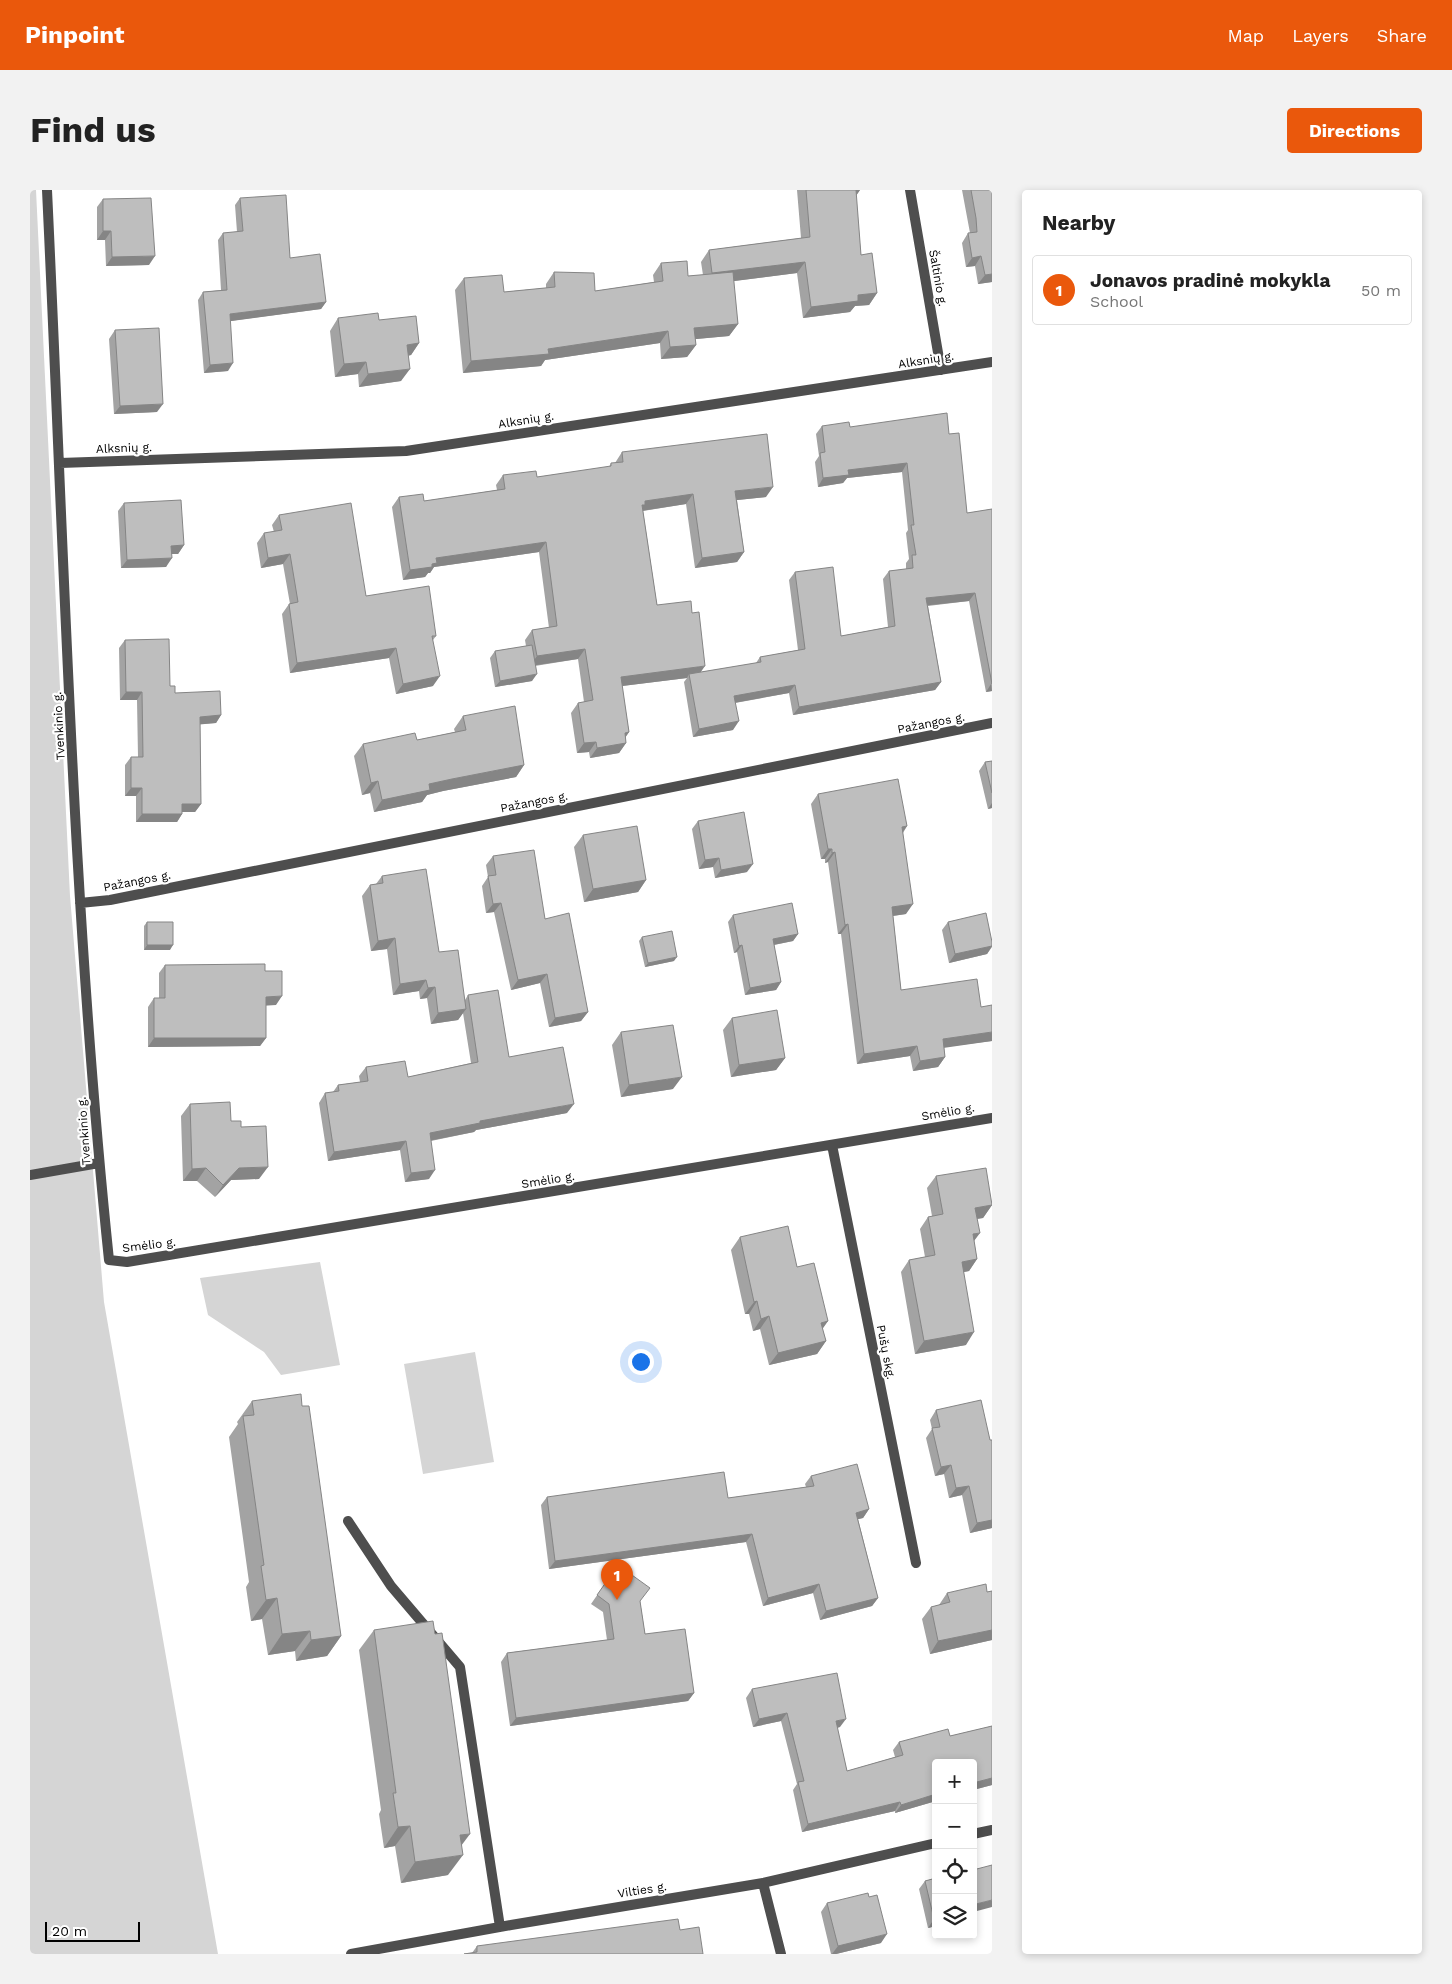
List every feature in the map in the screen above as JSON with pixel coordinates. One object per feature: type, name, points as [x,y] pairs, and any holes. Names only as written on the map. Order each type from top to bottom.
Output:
[{"type":"street","name":"Tvenkinio g.","points":[[46,190],[80,903],[99,1163],[109,1260]]},
{"type":"street","name":"Šaltinio g.","points":[[910,190],[941,370]]},
{"type":"street","name":"Alksnių g.","points":[[60,463],[406,451],[992,362]]},
{"type":"street","name":"Pažangos g.","points":[[80,903],[110,900],[992,723]]},
{"type":"street","name":"Smėlio g.","points":[[109,1260],[127,1262],[992,1118]]},
{"type":"street","name":"Pušų skg.","points":[[832,1145],[916,1563]]},
{"type":"street","points":[[30,1175],[99,1163]]},
{"type":"street","points":[[348,1521],[391,1586],[460,1667],[500,1927]]},
{"type":"street","points":[[977,1833],[992,1830]]},
{"type":"street","name":"Vilties g.","points":[[351,1954],[763,1883],[932,1844]]},
{"type":"street","points":[[763,1883],[781,1954]]},
{"type":"shaded area","points":[[30,190],[36,190],[70,896],[104,1302],[218,1954],[30,1954]]},
{"type":"shaded area","points":[[320,1262],[340,1365],[281,1375],[264,1352],[208,1315],[200,1278]]},
{"type":"shaded area","points":[[475,1352],[494,1462],[423,1474],[404,1364]]},
{"type":"building","points":[[806,190],[856,190],[861,255],[872,253],[877,293],[858,295],[858,301],[811,307],[805,262],[712,273],[709,250],[810,237]]},
{"type":"building","points":[[971,190],[992,190],[992,274],[985,275],[981,256],[972,258],[968,233],[977,232]]},
{"type":"building","points":[[286,195],[290,258],[320,254],[326,302],[230,314],[233,363],[210,365],[203,292],[227,290],[223,233],[243,231],[240,198]]},
{"type":"building","points":[[151,198],[155,256],[112,257],[111,231],[103,231],[103,199]]},
{"type":"building","points":[[687,261],[688,276],[733,272],[738,324],[694,328],[696,345],[670,347],[668,331],[548,349],[549,354],[471,361],[464,278],[502,275],[504,292],[555,287],[554,272],[594,273],[595,291],[663,281],[661,263]]},
{"type":"building","points":[[378,313],[379,320],[416,316],[419,343],[407,345],[410,369],[368,374],[366,362],[344,364],[338,318]]},
{"type":"building","points":[[159,328],[163,404],[120,406],[115,330]]},
{"type":"building","points":[[947,413],[949,434],[959,433],[967,513],[992,509],[992,684],[975,593],[926,598],[941,682],[799,707],[795,685],[734,696],[739,721],[699,729],[689,674],[761,662],[760,657],[805,649],[795,572],[833,567],[841,636],[895,626],[889,571],[913,568],[912,555],[916,555],[911,525],[914,525],[907,463],[848,470],[849,475],[823,478],[820,453],[825,452],[822,426],[849,422],[850,427]]},
{"type":"building","points":[[767,434],[773,487],[735,491],[744,552],[702,558],[693,494],[645,501],[645,505],[642,505],[657,605],[691,601],[692,613],[699,612],[705,666],[621,677],[629,732],[625,733],[626,743],[597,748],[596,742],[584,743],[578,703],[593,700],[585,649],[537,656],[532,630],[557,626],[546,542],[436,558],[437,563],[432,564],[432,567],[410,570],[399,497],[423,494],[424,501],[505,489],[503,475],[536,471],[537,477],[611,466],[611,463],[623,462],[622,452]]},
{"type":"building","points":[[181,500],[184,545],[171,546],[172,558],[127,560],[124,503]]},
{"type":"building","points":[[351,503],[366,596],[429,586],[436,636],[432,636],[440,676],[403,684],[396,648],[297,663],[289,604],[298,602],[290,554],[268,558],[264,533],[282,530],[279,515]]},
{"type":"building","points":[[169,639],[170,686],[175,686],[175,693],[220,691],[221,715],[200,717],[201,804],[182,804],[182,814],[142,814],[142,788],[131,788],[131,757],[143,757],[142,692],[126,692],[125,640]]},
{"type":"building","points":[[532,645],[537,674],[500,681],[495,651]]},
{"type":"building","points":[[515,706],[524,765],[429,784],[430,790],[382,800],[378,781],[371,783],[363,744],[415,733],[417,740],[466,730],[463,716]]},
{"type":"building","points":[[992,761],[992,793],[985,762]]},
{"type":"building","points":[[898,779],[907,826],[902,827],[913,904],[892,907],[901,990],[977,979],[981,1007],[992,1005],[992,1032],[943,1039],[945,1057],[920,1061],[917,1046],[864,1054],[848,924],[845,925],[835,852],[832,853],[832,849],[828,849],[818,794]]},
{"type":"building","points":[[744,812],[753,864],[721,870],[719,858],[705,860],[698,821]]},
{"type":"building","points":[[637,826],[646,880],[593,889],[583,835]]},
{"type":"building","points":[[534,850],[545,919],[569,913],[588,1012],[555,1018],[547,974],[518,980],[501,903],[493,904],[488,876],[496,875],[493,856]]},
{"type":"building","points":[[426,869],[439,952],[458,950],[466,1009],[438,1013],[435,987],[428,988],[426,980],[400,984],[395,938],[378,941],[370,885],[383,883],[382,876]]},
{"type":"building","points":[[792,903],[798,934],[773,939],[781,982],[750,988],[742,945],[739,946],[733,915]]},
{"type":"building","points":[[986,913],[992,946],[955,954],[948,922]]},
{"type":"building","points":[[147,922],[173,922],[173,945],[147,945]]},
{"type":"building","points":[[672,931],[677,957],[648,963],[642,937]]},
{"type":"building","points":[[265,964],[265,971],[282,971],[282,996],[266,997],[266,1038],[154,1038],[154,998],[165,998],[165,965]]},
{"type":"building","points":[[498,990],[509,1057],[563,1047],[574,1104],[480,1121],[480,1123],[430,1133],[435,1170],[411,1173],[406,1141],[334,1152],[325,1093],[339,1091],[338,1085],[368,1081],[366,1067],[405,1061],[408,1077],[478,1062],[468,995]]},
{"type":"building","points":[[777,1010],[785,1058],[739,1065],[732,1018]]},
{"type":"building","points":[[673,1025],[682,1077],[629,1085],[621,1032]]},
{"type":"building","points":[[230,1102],[231,1121],[241,1121],[241,1127],[266,1126],[268,1167],[239,1168],[223,1185],[206,1168],[192,1169],[190,1104]]},
{"type":"building","points":[[986,1168],[992,1205],[975,1208],[980,1233],[973,1234],[977,1259],[962,1262],[974,1332],[924,1341],[909,1260],[935,1255],[928,1217],[943,1214],[936,1176]]},
{"type":"building","points":[[788,1226],[797,1267],[814,1263],[828,1321],[821,1323],[826,1341],[778,1353],[769,1316],[761,1319],[757,1301],[754,1302],[740,1237]]},
{"type":"building","points":[[301,1394],[302,1406],[309,1406],[341,1636],[311,1640],[310,1631],[282,1634],[277,1598],[266,1600],[261,1566],[264,1565],[243,1416],[254,1415],[252,1401]]},
{"type":"building","points":[[981,1400],[990,1440],[992,1440],[992,1520],[977,1523],[969,1486],[956,1488],[951,1465],[941,1467],[932,1428],[940,1427],[936,1410]]},
{"type":"building","points":[[857,1464],[869,1509],[856,1513],[878,1598],[826,1611],[819,1584],[768,1598],[752,1534],[555,1561],[547,1497],[724,1472],[728,1498],[814,1486],[811,1476]]},
{"type":"building","points":[[618,1565],[650,1588],[640,1601],[645,1634],[685,1629],[694,1693],[516,1718],[507,1653],[614,1639],[609,1604],[597,1595]]},
{"type":"building","points":[[986,1584],[987,1592],[992,1591],[992,1630],[938,1641],[931,1607],[950,1602],[947,1593]]},
{"type":"building","points":[[433,1621],[435,1634],[442,1633],[470,1834],[460,1835],[463,1855],[415,1862],[410,1826],[398,1827],[393,1793],[396,1793],[374,1630]]},
{"type":"building","points":[[837,1673],[846,1719],[836,1721],[847,1771],[903,1755],[899,1742],[948,1729],[950,1736],[992,1726],[992,1778],[977,1782],[977,1759],[932,1759],[932,1795],[901,1805],[900,1802],[808,1824],[798,1782],[804,1781],[787,1713],[759,1719],[752,1689]]},
{"type":"building","points":[[992,1865],[992,1900],[977,1904],[977,1894],[977,1869]]},
{"type":"building","points":[[932,1879],[932,1911],[925,1881]]},
{"type":"building","points":[[868,1893],[869,1897],[877,1895],[887,1934],[838,1946],[827,1903]]},
{"type":"building","points":[[678,1919],[680,1930],[699,1927],[703,1954],[464,1954],[477,1952],[477,1946]]},
{"type":"place","name":"Jonavos pradinė mokykla","points":[[617,1600]]}]
